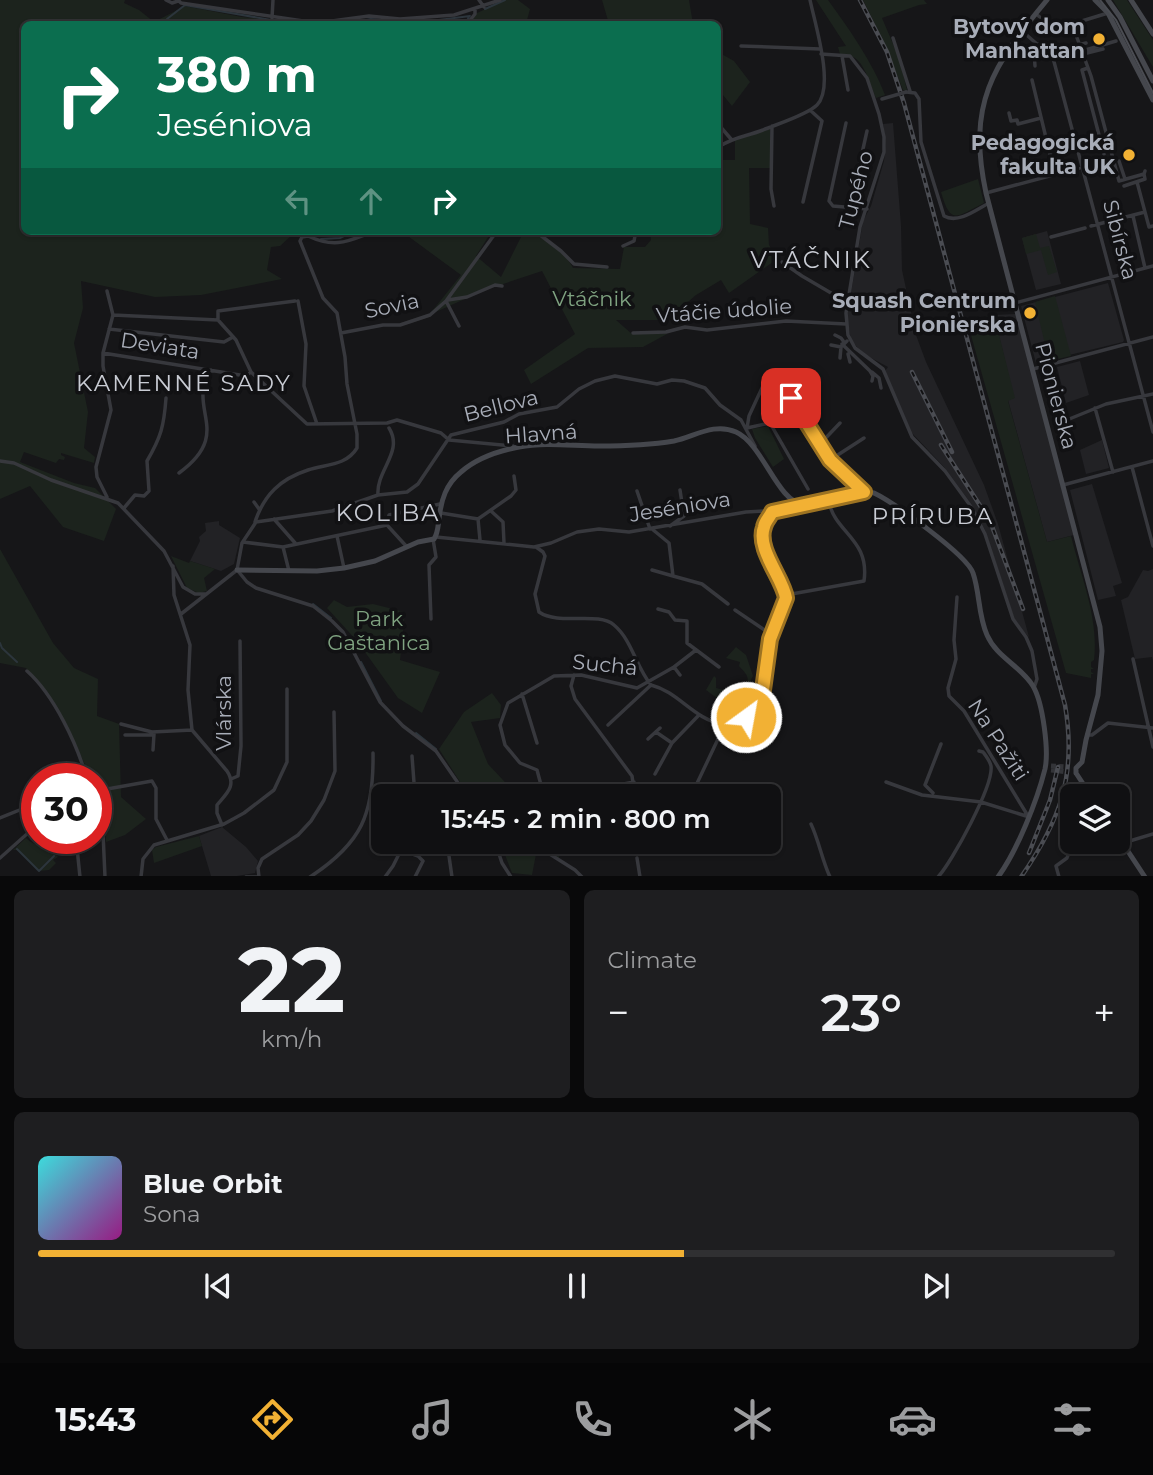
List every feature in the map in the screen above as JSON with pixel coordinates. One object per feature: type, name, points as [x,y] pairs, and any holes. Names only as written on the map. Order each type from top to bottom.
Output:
[{"type":"street","points":[[166,0],[293,21]]},
{"type":"street","points":[[272,0],[272,18]]},
{"type":"street","points":[[479,0],[484,7]]},
{"type":"street","points":[[341,21],[372,16],[396,19],[438,17],[484,7],[500,0]]},
{"type":"street","points":[[721,145],[810,110],[820,102],[825,92],[810,0]]},
{"type":"street","name":"Pionierska","points":[[1048,0],[1021,30],[994,74],[982,106],[979,157],[1101,636],[1098,695],[1082,762],[1076,770]]},
{"type":"street","points":[[1095,0],[1108,13],[1153,100]]},
{"type":"street","points":[[1108,0],[1153,81]]},
{"type":"street","points":[[1130,0],[1153,34]]},
{"type":"street","points":[[469,21],[475,14],[475,9]]},
{"type":"street","points":[[1036,14],[1061,34],[1072,24],[1108,13]]},
{"type":"street","points":[[1072,24],[1088,68],[1119,181],[1144,172],[1145,180],[1124,186]]},
{"type":"street","name":"Sibírska","points":[[1021,30],[1053,58],[1153,432]]},
{"type":"street","points":[[893,38],[908,91],[919,99],[921,142],[944,216],[953,220],[989,203]]},
{"type":"street","points":[[1072,52],[1116,41]]},
{"type":"street","points":[[1080,49],[1086,43]]},
{"type":"street","points":[[1035,66],[1034,52],[1039,44]]},
{"type":"street","points":[[741,46],[820,51],[842,56],[848,90]]},
{"type":"street","points":[[1080,49],[1103,49]]},
{"type":"street","name":"Tupého","points":[[842,56],[853,58],[863,71],[875,101],[884,137],[884,152],[860,227],[846,321]]},
{"type":"street","points":[[1088,68],[1082,70],[1104,154]]},
{"type":"street","points":[[1031,80],[1055,175]]},
{"type":"street","points":[[875,101],[908,91]]},
{"type":"street","points":[[803,202],[822,121],[810,110]]},
{"type":"street","points":[[1094,113],[1100,112]]},
{"type":"street","points":[[1009,113],[1011,121],[1017,120],[1018,124],[1041,118]]},
{"type":"street","points":[[846,123],[829,201],[834,205],[867,209]]},
{"type":"street","points":[[772,126],[771,189],[774,206]]},
{"type":"street","points":[[721,127],[731,139]]},
{"type":"street","points":[[850,207],[867,131]]},
{"type":"street","points":[[1017,142],[1018,147],[1024,146],[1026,153],[1049,147]]},
{"type":"street","points":[[1102,146],[1109,145]]},
{"type":"street","points":[[986,192],[1113,159]]},
{"type":"street","points":[[1119,161],[1125,180]]},
{"type":"street","points":[[1137,182],[1149,227],[1153,226]]},
{"type":"street","points":[[1091,226],[1145,212]]},
{"type":"street","points":[[1132,216],[1146,268]]},
{"type":"street","points":[[1051,237],[1085,228]]},
{"type":"street","points":[[180,614],[237,570],[242,543],[272,490],[302,472],[350,458],[358,444],[337,313],[323,298],[300,241],[308,236],[316,241],[344,244],[365,235]]},
{"type":"street","name":"Sovia","points":[[341,333],[383,325],[400,325],[430,316],[446,301],[494,235]]},
{"type":"street","points":[[540,235],[574,264],[607,267]]},
{"type":"street","points":[[623,246],[635,240],[636,235]]},
{"type":"street","points":[[782,262],[843,300],[848,300]]},
{"type":"street","points":[[1015,303],[1153,266]]},
{"type":"street","points":[[446,301],[467,297],[480,289],[502,286]]},
{"type":"street","points":[[107,291],[113,315],[103,353],[103,372],[111,410],[96,467],[97,477],[108,498]]},
{"type":"street","points":[[317,424],[304,386],[306,344],[296,301],[218,311],[218,320],[233,337],[251,372],[305,423],[317,424],[387,423],[397,420],[441,433],[448,438],[521,447]]},
{"type":"street","name":"Sovia","points":[[446,301],[459,326]]},
{"type":"street","points":[[113,315],[218,320]]},
{"type":"street","name":"Vtáčie údolie","points":[[633,332],[666,332],[683,327],[707,330],[786,321],[846,321]]},
{"type":"street","points":[[846,321],[849,338],[855,348],[883,369],[912,437],[965,495],[976,516],[1013,619],[1032,651],[1037,679],[1034,688]]},
{"type":"street","points":[[109,329],[224,342],[233,337]]},
{"type":"street","points":[[835,335],[844,343],[850,362]]},
{"type":"street","points":[[1033,369],[1153,337]]},
{"type":"street","points":[[831,345],[844,343]]},
{"type":"street","points":[[840,358],[844,343]]},
{"type":"street","points":[[848,352],[879,378],[881,388]]},
{"type":"street","name":"Deviata","points":[[103,353],[246,376],[251,372]]},
{"type":"street","points":[[179,473],[197,458],[205,445],[207,436],[204,388],[211,370]]},
{"type":"street","points":[[870,371],[872,381]]},
{"type":"street","points":[[768,374],[749,416],[747,428],[770,422],[808,489]]},
{"type":"street","name":"Bellova","points":[[254,524],[332,512],[378,495],[407,492],[414,488],[448,438],[465,430],[504,422],[514,416],[557,407],[579,389],[615,376],[657,384],[672,380],[705,388],[720,405],[741,420],[756,448]]},
{"type":"street","points":[[1062,422],[1095,408],[1153,394]]},
{"type":"street","points":[[124,508],[135,495],[144,496],[150,490],[147,461],[156,449],[162,432],[166,398]]},
{"type":"street","points":[[791,398],[830,460],[864,492]]},
{"type":"street","points":[[1095,408],[1113,472]]},
{"type":"street","points":[[820,444],[840,423]]},
{"type":"street","points":[[378,495],[377,485],[395,446],[389,428]]},
{"type":"street","name":"Hlavná","points":[[435,538],[448,485],[463,470],[492,454],[521,447],[664,442],[708,430],[723,429],[737,433],[756,448],[784,492],[800,504]]},
{"type":"street","points":[[830,460],[864,438]]},
{"type":"street","points":[[0,461],[14,463],[51,480],[108,498],[124,508],[163,550],[188,591],[206,594]]},
{"type":"street","points":[[1063,485],[1153,463]]},
{"type":"street","points":[[1132,467],[1153,546]]},
{"type":"street","points":[[440,513],[478,519],[511,496],[516,489],[514,476]]},
{"type":"street","points":[[669,526],[684,516],[680,490]]},
{"type":"street","points":[[637,491],[651,529],[669,544],[673,576]]},
{"type":"street","points":[[800,504],[829,501],[864,492],[874,493],[965,560],[974,574],[988,638],[999,654],[1026,677],[1034,688],[1041,708],[1048,768],[1014,849],[999,876]]},
{"type":"street","points":[[786,594],[864,581],[863,561],[858,546],[833,516],[829,501]]},
{"type":"street","points":[[254,502],[260,507]]},
{"type":"street","points":[[387,525],[389,515],[442,503]]},
{"type":"street","name":"Jeséniova","points":[[237,570],[289,572],[344,568],[379,559],[435,538],[504,542],[534,547],[577,532],[600,529],[629,532],[746,512],[793,509],[800,504]]},
{"type":"street","points":[[491,510],[502,522],[504,542]]},
{"type":"street","points":[[534,547],[545,556],[536,589],[538,611],[555,618],[612,623],[622,633],[650,684],[667,691],[698,716],[723,724],[735,723],[745,718],[760,701],[772,635],[785,607],[786,594],[771,564],[763,532],[772,512]]},
{"type":"street","points":[[274,519],[296,544]]},
{"type":"street","points":[[478,519],[480,540]]},
{"type":"street","points":[[242,543],[283,547],[387,525]]},
{"type":"street","points":[[387,525],[407,547]]},
{"type":"street","points":[[660,536],[662,527]]},
{"type":"street","points":[[337,536],[344,568]]},
{"type":"street","points":[[431,619],[429,564],[436,557],[435,538]]},
{"type":"street","points":[[283,547],[289,572]]},
{"type":"street","points":[[173,566],[174,594],[190,645],[188,690],[192,730],[231,779],[230,789],[216,807],[222,825]]},
{"type":"street","points":[[237,570],[256,588],[313,606],[332,621],[343,632],[378,699],[403,726],[436,751],[459,784]]},
{"type":"street","points":[[652,570],[702,584],[728,604]]},
{"type":"street","name":"Na Pažiti","points":[[957,597],[954,640],[956,659],[948,688],[949,696],[964,711],[1028,816]]},
{"type":"street","points":[[658,608],[669,612],[674,620],[688,622],[686,640],[719,667]]},
{"type":"street","points":[[735,610],[772,635]]},
{"type":"street","name":"Vlárska","points":[[231,779],[238,776],[241,746],[240,641]]},
{"type":"street","name":"Suchá","points":[[541,784],[538,772],[524,766],[505,745],[500,729],[506,706],[551,677],[588,676],[637,688],[650,684],[696,650]]},
{"type":"street","points":[[1133,659],[1151,728],[1153,747]]},
{"type":"street","points":[[674,667],[680,675]]},
{"type":"street","points":[[27,671],[47,695],[83,763]]},
{"type":"street","points":[[574,675],[572,688],[577,704],[634,782],[624,784]]},
{"type":"street","points":[[608,725],[650,684]]},
{"type":"street","points":[[142,876],[141,867],[146,853],[154,845],[222,825],[268,796],[281,779],[289,749],[287,689]]},
{"type":"street","points":[[523,694],[537,743]]},
{"type":"street","points":[[258,876],[261,860],[298,835],[324,800],[335,771],[334,712]]},
{"type":"street","points":[[655,774],[672,743],[698,716]]},
{"type":"street","points":[[1087,735],[1092,735],[1108,723],[1151,728]]},
{"type":"street","points":[[121,724],[154,734]]},
{"type":"street","points":[[697,784],[723,724]]},
{"type":"street","points":[[125,735],[192,730]]},
{"type":"street","points":[[648,739],[658,730],[672,743]]},
{"type":"street","points":[[153,750],[154,734]]},
{"type":"street","points":[[934,794],[925,785],[941,744]]},
{"type":"street","points":[[939,876],[981,802],[992,771],[983,751],[979,751]]},
{"type":"street","points":[[311,876],[338,857],[363,823],[372,793],[373,753]]},
{"type":"street","points":[[412,756],[414,784]]},
{"type":"street","points":[[1068,770],[1076,770],[1083,784]]},
{"type":"street","points":[[112,787],[149,780],[154,782],[157,792],[156,820],[167,841]]},
{"type":"street","points":[[886,782],[922,795],[934,794],[981,802],[1028,816]]},
{"type":"street","points":[[0,818],[21,809]]},
{"type":"street","points":[[811,824],[830,876]]},
{"type":"street","points":[[1130,841],[1153,834]]},
{"type":"street","points":[[0,858],[21,839]]},
{"type":"street","points":[[78,854],[80,876]]},
{"type":"street","points":[[104,854],[105,876]]},
{"type":"street","points":[[386,876],[399,854]]},
{"type":"street","points":[[413,854],[423,861],[416,876]]},
{"type":"street","points":[[449,854],[452,876]]},
{"type":"street","points":[[499,854],[510,876]]},
{"type":"street","points":[[550,854],[581,876]]},
{"type":"street","points":[[1059,876],[1056,866],[1068,854]]},
{"type":"street","points":[[1130,854],[1144,876]]},
{"type":"street","points":[[636,858],[640,876]]},
{"type":"shaded area","points":[[893,123],[902,270],[916,335],[984,485],[998,524],[1029,637],[1016,624],[985,530],[972,505],[944,467],[911,432],[885,371],[888,367],[862,353],[851,340],[847,317],[863,221],[871,206],[884,161],[886,145],[883,124]]},
{"type":"shaded area","points":[[1047,231],[1061,284],[1036,290],[1022,238]]},
{"type":"shaded area","points":[[1108,283],[1123,342],[1036,363],[1021,306]]},
{"type":"shaded area","points":[[1016,314],[1074,535],[1047,542],[1008,400],[1014,398],[994,315]]},
{"type":"shaded area","points":[[1080,361],[1089,395],[1066,403],[1057,367]]},
{"type":"shaded area","points":[[1102,440],[1109,468],[1086,474],[1080,450]]},
{"type":"shaded area","points":[[1092,484],[1122,583],[1113,586],[1116,596],[1098,600],[1070,490]]},
{"type":"shaded area","points":[[219,521],[219,525],[240,538],[234,564],[221,571],[190,561],[200,541],[199,537],[206,531],[205,523]]},
{"type":"shaded area","points":[[1153,569],[1153,661],[1152,657],[1135,659],[1121,600],[1128,597],[1143,570]]},
{"type":"shaded area","points":[[222,827],[258,861],[255,873],[211,876],[199,836]]},
{"type":"green space","points":[[0,0],[125,0],[124,3],[153,21],[21,21],[21,235],[292,235],[280,246],[271,247],[267,270],[282,279],[201,295],[155,297],[81,281],[83,308],[74,343],[88,412],[84,448],[95,457],[94,463],[61,453],[65,457],[64,460],[59,459],[56,463],[24,452],[20,462],[74,483],[95,488],[116,509],[104,541],[63,527],[30,486],[0,499]]},
{"type":"green space","points":[[505,0],[518,0],[530,9],[527,21],[471,21],[477,13]]},
{"type":"green space","points":[[602,0],[689,0],[692,21],[608,21]]},
{"type":"green space","points":[[816,0],[828,0],[867,58],[885,95],[876,98],[860,63],[855,58],[840,54],[838,47],[846,46]]},
{"type":"green space","points":[[863,0],[924,0],[927,4],[882,18],[899,58],[907,90],[903,90],[885,44]]},
{"type":"green space","points":[[1113,0],[1127,0],[1153,40],[1153,67]]},
{"type":"green space","points":[[185,6],[242,17],[275,20],[156,21]]},
{"type":"green space","points":[[721,54],[734,61],[750,82],[732,106],[721,93]]},
{"type":"green space","name":"Vtáčnik","points":[[770,129],[770,168],[749,168],[750,224],[768,228],[769,245],[777,259],[729,293],[721,280],[696,295],[667,320],[616,320],[632,334],[667,334],[643,347],[588,348],[531,384],[524,370],[575,334],[542,271],[485,290],[429,315],[461,275],[406,235],[489,235],[476,256],[501,277],[522,235],[537,235],[552,245],[573,268],[620,269],[624,247],[645,247],[651,240],[650,235],[721,235],[721,160],[735,160],[735,140]]},
{"type":"green space","points":[[978,179],[984,203],[956,216],[952,214],[941,192]]},
{"type":"green space","points":[[1036,234],[1040,248],[1049,246],[1057,272],[1048,275],[1041,250],[1026,254],[1022,238]]},
{"type":"green space","points":[[1055,296],[1071,356],[1049,361],[1035,302]]},
{"type":"green space","points":[[994,315],[1015,398],[1008,401],[1047,542],[1071,536],[1088,598],[1095,644],[1094,660],[1091,662],[1094,669],[1091,669],[1091,672],[1094,674],[1091,674],[1091,678],[1066,673],[967,321]]},
{"type":"green space","points":[[768,426],[784,459],[773,467],[752,429]]},
{"type":"green space","points":[[0,549],[53,643],[74,668],[98,679],[97,716],[119,724],[121,797],[146,819],[125,835],[112,840],[112,763],[84,763],[63,721],[26,668],[0,663]]},
{"type":"green space","points":[[171,556],[215,569],[204,578],[207,591],[199,593],[187,588]]},
{"type":"green space","name":"Park Gaštanica","points":[[334,600],[347,607],[373,604],[405,612],[400,660],[440,672],[422,713],[398,698],[357,641],[327,608]]},
{"type":"green space","points":[[736,647],[746,655],[753,676],[743,695],[729,707],[706,690],[714,676],[716,688],[736,693],[746,686],[747,677],[739,666],[740,662],[726,658]]},
{"type":"green space","points":[[492,693],[501,705],[500,718],[471,722],[488,764],[507,784],[461,784],[439,749],[464,712]]},
{"type":"green space","points":[[199,836],[202,846],[154,863],[152,850],[156,847]]},
{"type":"green space","points":[[21,843],[21,854],[13,850]]},
{"type":"green space","points":[[21,854],[57,854],[58,857],[53,860],[56,863],[49,870],[39,871]]},
{"type":"green space","points":[[505,854],[536,854],[532,875],[512,873]]},
{"type":"waterway","points":[[485,9],[505,0]]},
{"type":"waterway","points":[[167,19],[185,5],[277,21]]},
{"type":"waterway","points":[[431,21],[470,16]]},
{"type":"waterway","points":[[467,21],[469,17]]},
{"type":"waterway","points":[[361,21],[393,21]]},
{"type":"waterway","points":[[393,21],[431,21]]},
{"type":"waterway","points":[[321,239],[346,235]]},
{"type":"waterway","points":[[313,604],[331,618]]},
{"type":"waterway","points":[[0,643],[17,662]]},
{"type":"waterway","points":[[361,662],[381,701]]},
{"type":"waterway","points":[[416,733],[436,749]]},
{"type":"waterway","points":[[17,849],[39,871],[54,856]]},
{"type":"tunnel","points":[[1051,766],[1069,767]]},
{"type":"tunnel","points":[[1051,770],[1068,772]]},
{"type":"tram line","points":[[1100,0],[1116,20],[1153,93]]},
{"type":"railway","points":[[860,0],[887,52],[904,103],[1065,705],[1069,754],[1062,796],[1046,836],[1022,876]]},
{"type":"railway","points":[[912,372],[952,452]]},
{"type":"railway","points":[[941,445],[990,521],[1023,609]]},
{"type":"railway","points":[[1029,853],[1050,800],[1058,767]]},
{"type":"place","name":"Bytový dom Manhattan","points":[[1099,39]]},
{"type":"place","name":"Pedagogická fakulta UK","points":[[1129,155]]},
{"type":"place","name":"Squash Centrum Pionierska","points":[[1030,313]]},
{"type":"district","name":"VTÁČNIK","points":[[811,260]]},
{"type":"district","name":"KAMENNÉ SADY","points":[[184,383]]},
{"type":"district","name":"KOLIBA","points":[[388,513]]},
{"type":"district","name":"PRÍRUBA","points":[[933,516]]},
{"type":"route","points":[[746,717],[762,697],[770,639],[785,607],[786,598],[767,551],[763,532],[765,524],[772,512],[864,492],[830,460],[791,398]]}]
